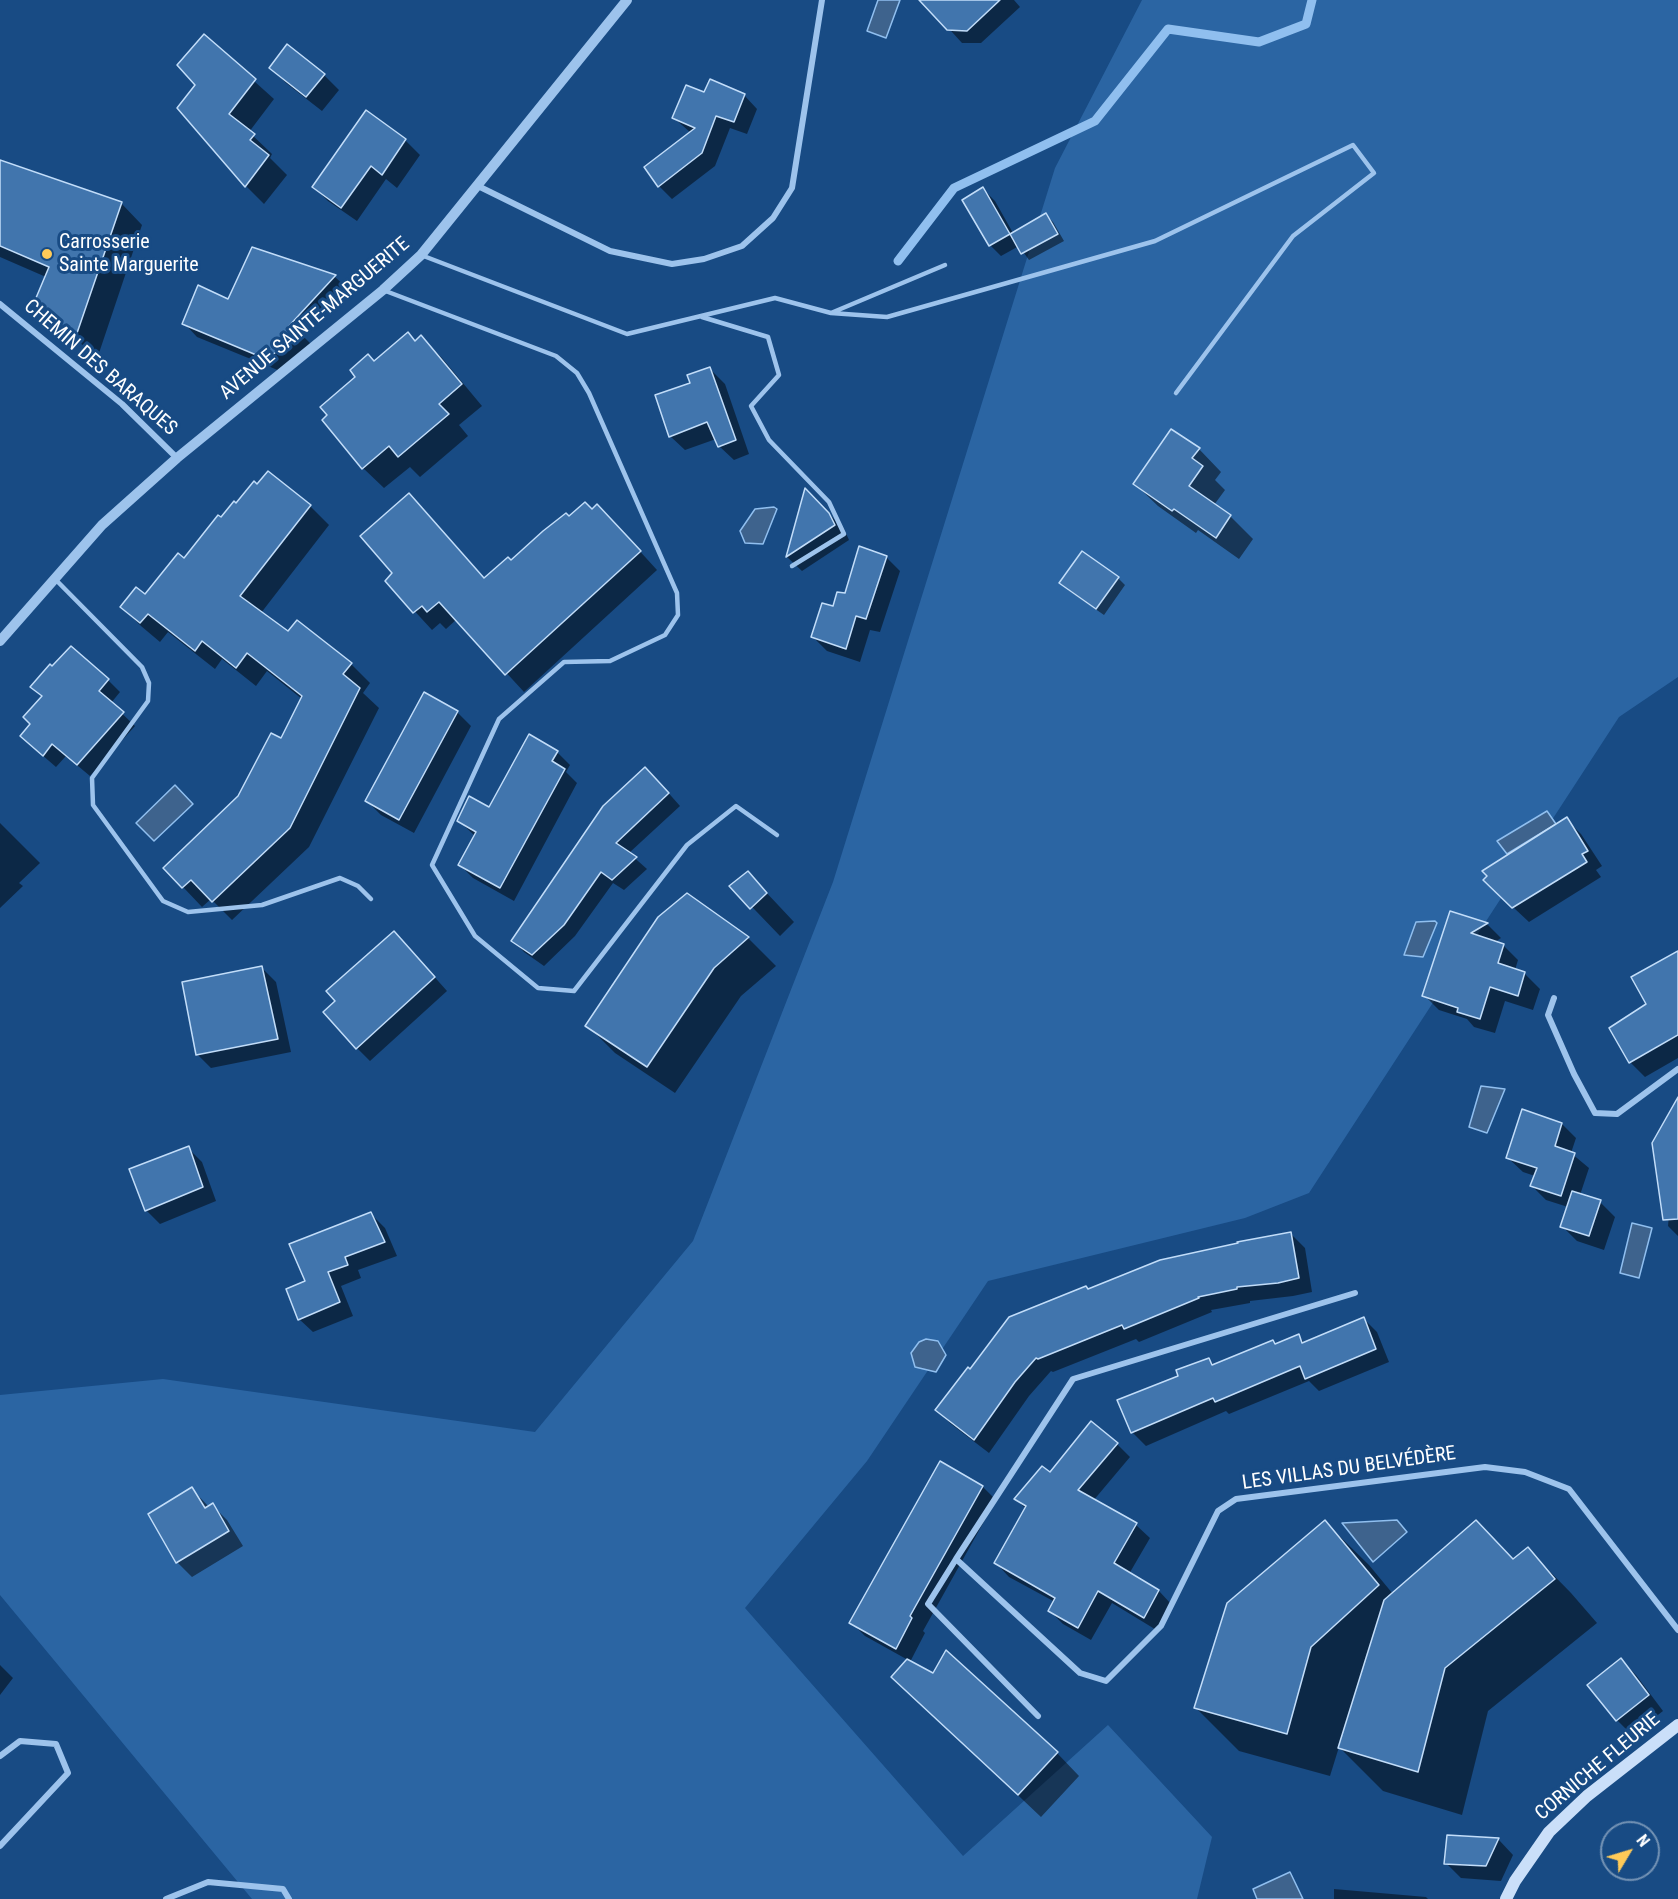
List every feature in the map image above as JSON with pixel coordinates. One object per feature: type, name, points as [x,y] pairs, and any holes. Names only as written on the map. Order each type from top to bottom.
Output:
[{"type":"main road","name":"CORNICHE FLEURIE","points":[[1506,1899],[1515,1881],[1549,1832],[1587,1796],[1678,1725]]},
{"type":"street","name":"AVENUE SAINTE-MARGUERITE","points":[[0,641],[102,525],[177,458],[383,290],[421,255],[627,0]]},
{"type":"street","points":[[478,186],[610,251],[672,264],[704,259],[742,246],[772,218],[792,188],[822,0]]},
{"type":"street","name":"CHEMIN DES BARAQUES","points":[[0,304],[122,404],[177,458]]},
{"type":"street","points":[[1554,998],[1548,1015],[1574,1074],[1596,1113],[1617,1114],[1678,1069]]},
{"type":"street","points":[[1038,1716],[928,1604],[1073,1378],[1355,1293]]},
{"type":"street","name":"LES VILLAS DU BELVÉDÈRE","points":[[956,1560],[1080,1673],[1106,1681],[1161,1626],[1218,1511],[1236,1499],[1485,1467],[1525,1472],[1569,1489],[1678,1630]]},
{"type":"street","points":[[0,1756],[20,1741],[56,1744],[68,1773],[0,1846]]},
{"type":"street","points":[[166,1899],[208,1882],[283,1889],[289,1899]]},
{"type":"lane","points":[[421,255],[627,334],[775,298],[831,313],[887,317],[1155,241],[1353,145],[1374,173],[1293,236],[1176,393]]},
{"type":"lane","points":[[831,313],[945,265]]},
{"type":"lane","points":[[383,290],[556,356],[577,373],[590,393],[677,593],[678,615],[665,635],[610,661],[564,662],[500,719],[432,865],[475,936],[538,987],[574,991],[687,845],[736,806],[777,835]]},
{"type":"lane","points":[[700,316],[768,338],[779,375],[751,406],[769,440],[829,502],[844,534],[792,566]]},
{"type":"lane","points":[[56,580],[142,667],[149,683],[148,701],[92,778],[93,805],[163,901],[188,912],[262,905],[340,878],[358,886],[371,899]]},
{"type":"shaded area","points":[[878,0],[900,0],[886,38],[867,31]]},
{"type":"shaded area","points":[[1142,0],[1678,0],[1678,677],[1619,717],[1309,1193],[1245,1218],[988,1281],[867,1461],[745,1608],[963,1856],[1108,1725],[1212,1837],[1197,1899],[252,1899],[0,1595],[0,1395],[163,1379],[535,1432],[693,1241],[833,882],[1055,168]]},
{"type":"shaded area","points":[[774,507],[777,509],[763,544],[745,543],[740,531],[755,509]]},
{"type":"shaded area","points":[[175,785],[193,804],[154,841],[136,823]]},
{"type":"shaded area","points":[[1547,811],[1556,824],[1507,854],[1497,841]]},
{"type":"shaded area","points":[[1435,921],[1437,923],[1423,957],[1404,955],[1416,922]]},
{"type":"shaded area","points":[[1481,1086],[1505,1089],[1487,1133],[1469,1127]]},
{"type":"shaded area","points":[[1632,1223],[1652,1228],[1639,1278],[1620,1273]]},
{"type":"shaded area","points":[[926,1339],[938,1341],[946,1355],[936,1372],[915,1367],[911,1353],[919,1342]]},
{"type":"shaded area","points":[[1397,1520],[1407,1532],[1373,1562],[1342,1523]]},
{"type":"shaded area","points":[[1290,1872],[1303,1899],[1257,1899],[1253,1889]]},
{"type":"building","points":[[919,0],[1000,0],[967,31],[947,30]]},
{"type":"building","points":[[204,34],[256,79],[229,114],[255,134],[250,140],[269,155],[245,187],[177,108],[195,85],[177,65]]},
{"type":"building","points":[[287,44],[325,74],[306,97],[269,68]]},
{"type":"building","points":[[710,79],[745,94],[734,122],[716,116],[702,153],[658,187],[644,167],[695,128],[672,118],[686,85],[704,92]]},
{"type":"building","points":[[366,110],[406,139],[382,175],[371,166],[341,208],[312,187]]},
{"type":"building","points":[[0,160],[122,202],[76,336],[33,305],[49,267],[0,246]]},
{"type":"building","points":[[983,187],[1010,234],[989,246],[962,200]]},
{"type":"building","points":[[1046,213],[1058,234],[1021,254],[1010,234]]},
{"type":"building","points":[[252,247],[336,275],[288,327],[303,334],[266,359],[182,324],[198,285],[228,299]]},
{"type":"building","points":[[408,332],[415,341],[421,335],[462,384],[439,404],[449,414],[398,457],[389,446],[362,469],[322,420],[327,415],[320,407],[355,377],[350,370],[368,354],[374,361]]},
{"type":"building","points":[[710,367],[736,440],[718,447],[707,422],[669,437],[655,395],[690,383],[687,375]]},
{"type":"building","points":[[1171,429],[1200,448],[1192,458],[1203,466],[1189,486],[1231,515],[1216,538],[1133,484]]},
{"type":"building","points":[[268,471],[311,505],[240,596],[288,631],[297,620],[352,663],[343,674],[360,688],[290,828],[212,902],[191,880],[182,888],[163,868],[238,796],[271,733],[281,738],[302,696],[247,653],[236,668],[202,641],[195,651],[148,614],[140,623],[120,607],[136,587],[145,594],[178,553],[184,558],[218,515],[221,517],[254,481],[257,484]]},
{"type":"building","points":[[805,488],[829,513],[835,525],[786,557]]},
{"type":"building","points":[[409,493],[484,578],[508,557],[511,560],[566,513],[569,516],[585,502],[592,509],[597,504],[641,551],[505,675],[439,602],[427,612],[422,606],[413,613],[385,581],[392,573],[360,536]]},
{"type":"building","points":[[859,546],[887,556],[866,619],[856,616],[846,649],[811,637],[822,603],[833,606],[837,592],[845,593]]},
{"type":"building","points":[[1082,551],[1119,577],[1096,609],[1059,583]]},
{"type":"building","points":[[71,646],[109,679],[99,691],[124,712],[77,765],[52,744],[43,756],[20,736],[30,724],[23,717],[42,696],[30,687],[50,664],[52,666]]},
{"type":"building","points":[[424,692],[458,711],[399,820],[365,801]]},
{"type":"building","points":[[529,734],[558,751],[552,761],[565,769],[500,888],[458,865],[476,832],[457,821],[469,796],[489,807]]},
{"type":"building","points":[[645,767],[669,793],[616,843],[637,857],[612,880],[601,872],[564,925],[532,955],[511,941],[603,806]]},
{"type":"building","points":[[1567,817],[1588,851],[1582,854],[1587,862],[1512,908],[1483,880],[1487,876],[1482,871]]},
{"type":"building","points":[[748,871],[767,893],[750,909],[729,886]]},
{"type":"building","points":[[687,893],[749,937],[714,968],[647,1067],[585,1026],[658,917]]},
{"type":"building","points":[[1450,911],[1488,923],[1471,933],[1504,944],[1498,963],[1525,972],[1518,996],[1490,987],[1480,1019],[1457,1012],[1458,1008],[1422,996]]},
{"type":"building","points":[[394,931],[435,977],[356,1049],[323,1012],[335,1001],[326,991]]},
{"type":"building","points":[[1678,951],[1678,1035],[1629,1063],[1609,1028],[1646,1004],[1631,977]]},
{"type":"building","points":[[262,966],[278,1039],[196,1055],[182,982]]},
{"type":"building","points":[[1678,1097],[1678,1219],[1663,1220],[1652,1143]]},
{"type":"building","points":[[1522,1109],[1562,1123],[1555,1146],[1575,1153],[1561,1196],[1530,1186],[1537,1168],[1506,1158]]},
{"type":"building","points":[[189,1146],[203,1187],[145,1211],[129,1169]]},
{"type":"building","points":[[1572,1191],[1601,1200],[1589,1236],[1560,1227]]},
{"type":"building","points":[[371,1212],[385,1242],[345,1257],[348,1265],[328,1272],[340,1302],[298,1320],[286,1289],[305,1281],[289,1244]]},
{"type":"building","points":[[1291,1232],[1299,1278],[1278,1283],[1237,1287],[1237,1289],[1198,1297],[1124,1329],[1122,1325],[1036,1358],[1015,1382],[974,1440],[935,1410],[968,1367],[970,1369],[1009,1317],[1086,1286],[1088,1289],[1160,1260]]},
{"type":"building","points":[[1364,1317],[1376,1349],[1305,1379],[1300,1366],[1215,1402],[1213,1398],[1131,1433],[1117,1400],[1178,1376],[1176,1370],[1209,1358],[1212,1365],[1273,1340],[1275,1344],[1299,1334],[1302,1343]]},
{"type":"building","points":[[1091,1421],[1118,1443],[1078,1490],[1137,1523],[1114,1563],[1159,1590],[1144,1618],[1098,1591],[1078,1628],[1048,1611],[1055,1598],[994,1563],[1026,1506],[1014,1499],[1042,1466],[1050,1472]]},
{"type":"building","points":[[940,1461],[983,1486],[910,1616],[912,1618],[896,1649],[849,1623]]},
{"type":"building","points":[[192,1487],[205,1508],[213,1503],[229,1531],[176,1563],[148,1514]]},
{"type":"building","points":[[1325,1520],[1379,1585],[1311,1647],[1287,1734],[1194,1708],[1227,1603]]},
{"type":"building","points":[[1476,1520],[1513,1559],[1528,1547],[1555,1579],[1445,1668],[1418,1772],[1338,1748],[1384,1600]]},
{"type":"building","points":[[946,1650],[1058,1752],[1018,1795],[891,1677],[907,1659],[933,1673]]},
{"type":"building","points":[[1621,1658],[1649,1695],[1616,1721],[1587,1685]]},
{"type":"building","points":[[1447,1835],[1499,1838],[1486,1866],[1444,1864]]},
{"type":"waterway","points":[[898,261],[954,188],[1095,121],[1168,29],[1259,42],[1306,24],[1312,0]]},
{"type":"place","name":"Carrosserie Sainte Marguerite","points":[[47,254]]}]
